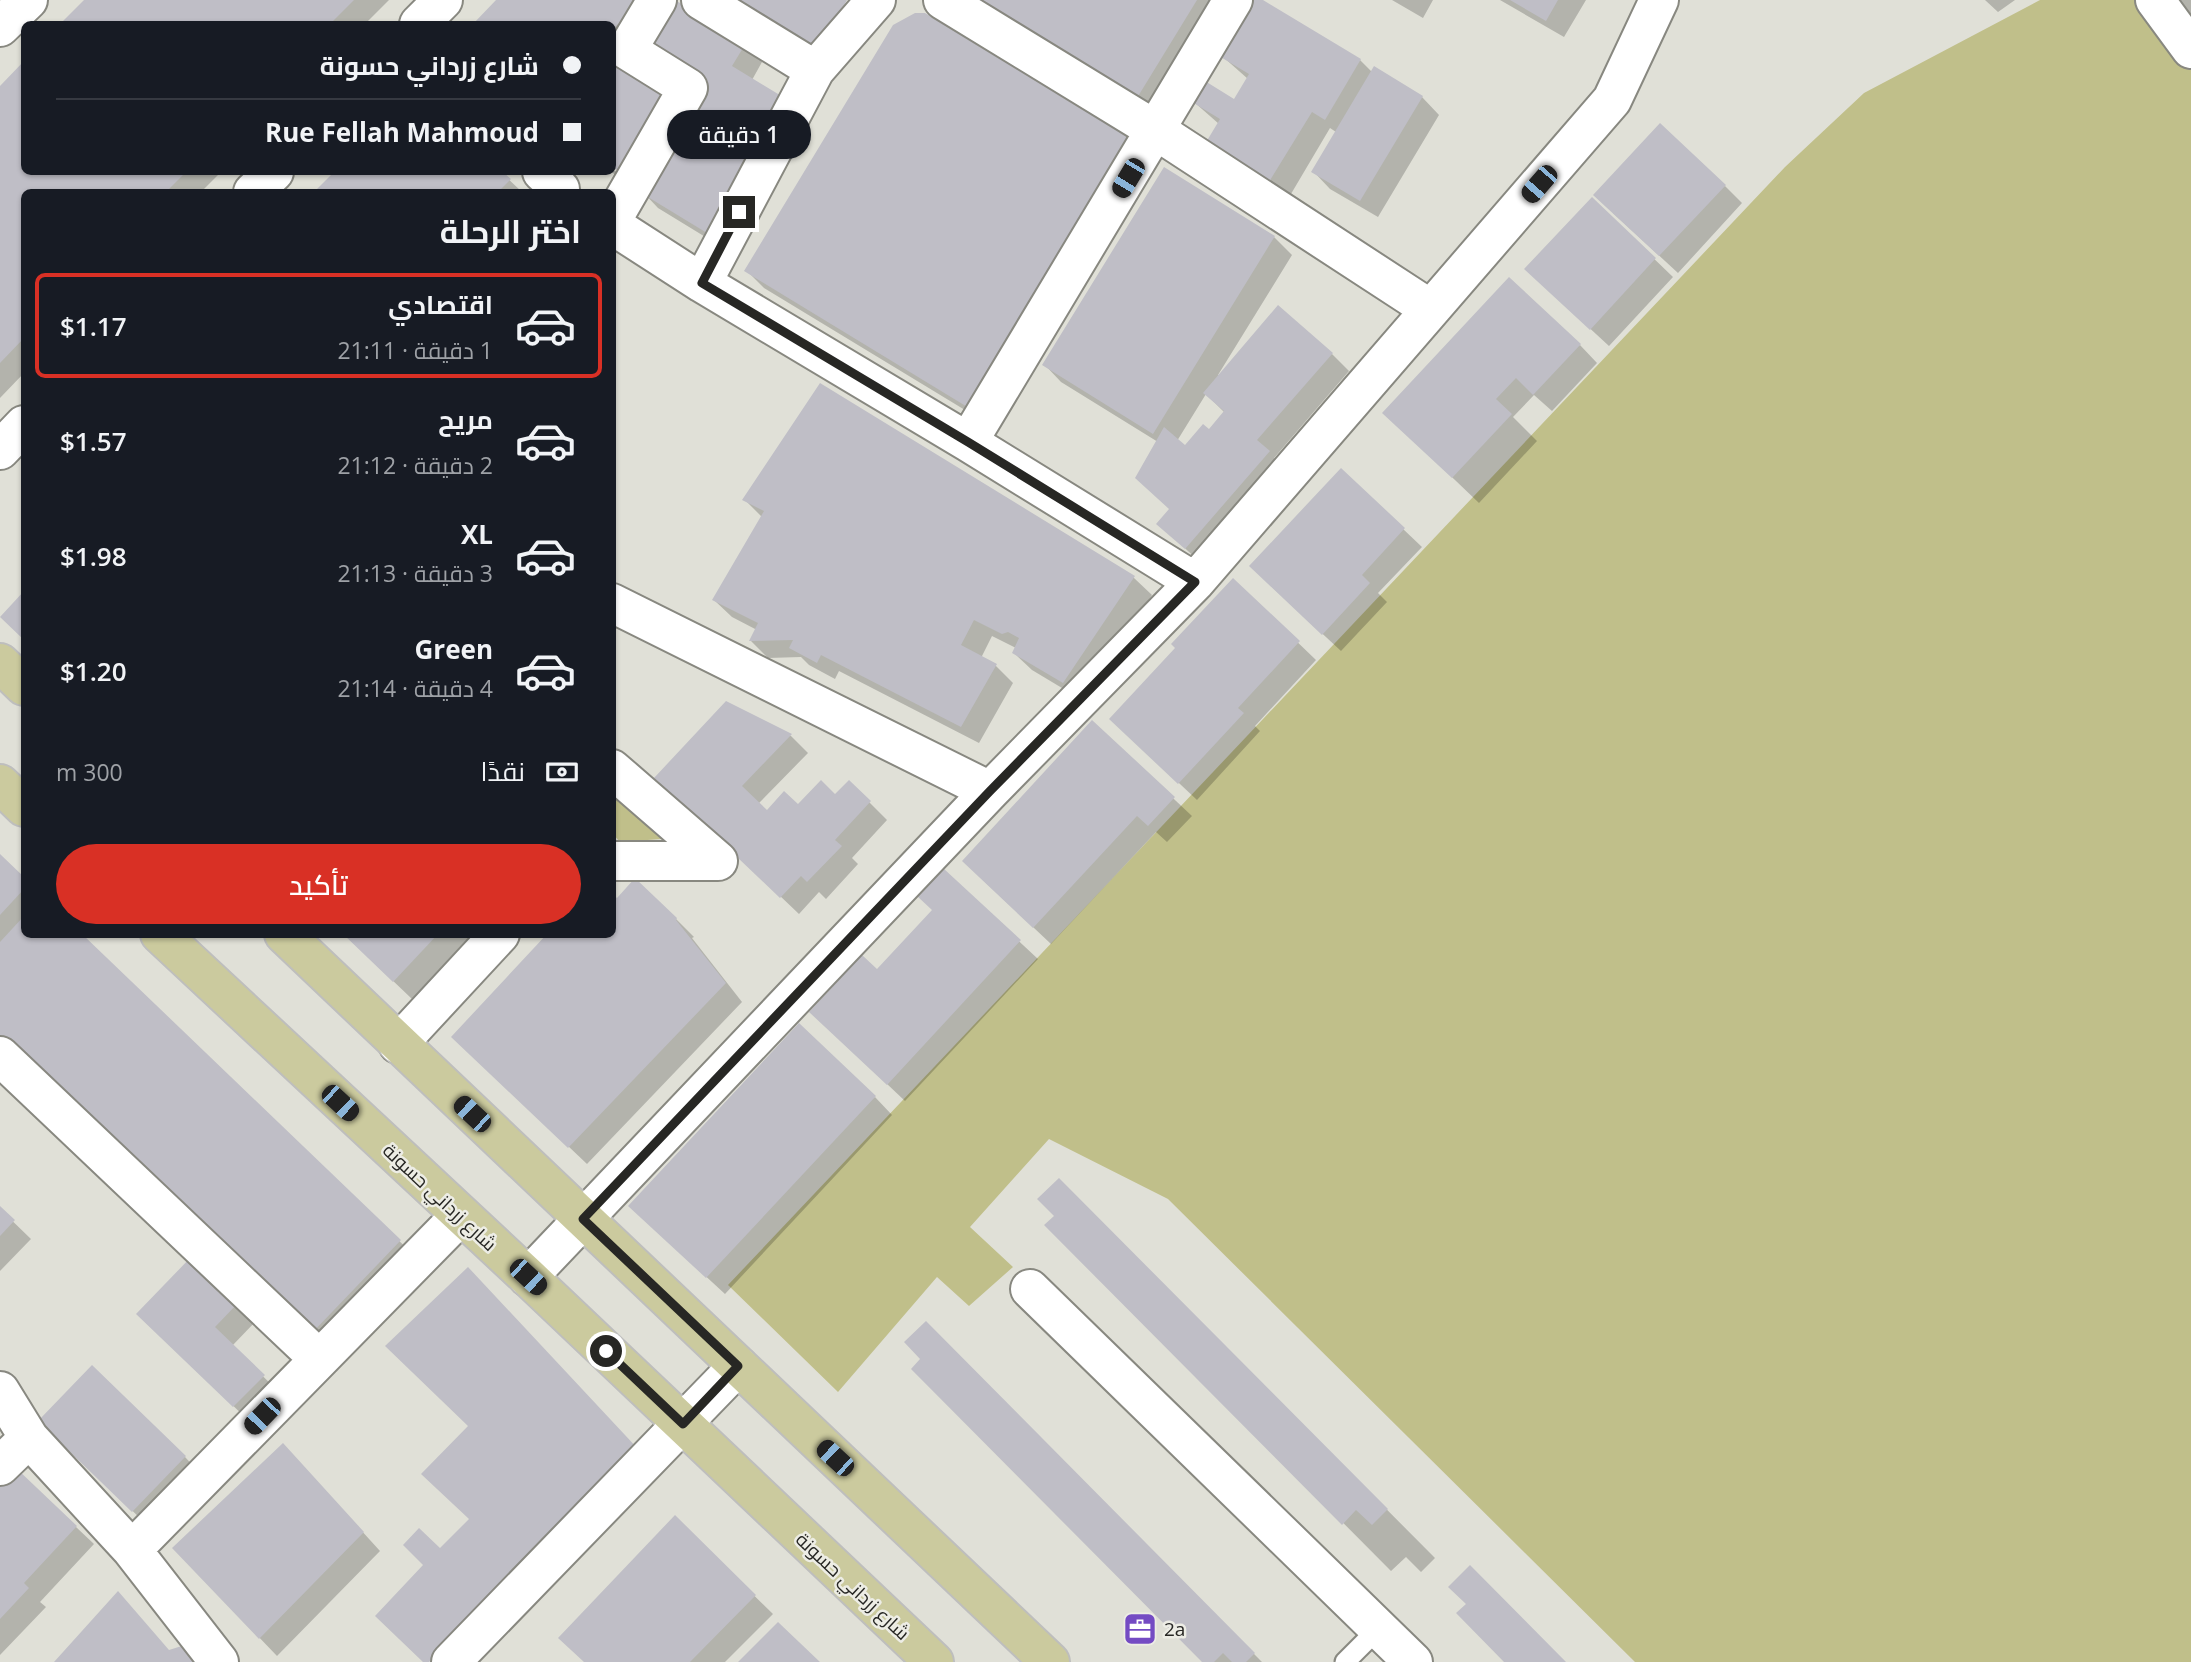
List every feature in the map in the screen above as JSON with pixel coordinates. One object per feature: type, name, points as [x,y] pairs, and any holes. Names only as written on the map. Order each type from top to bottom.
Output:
[{"type":"main road","points":[[0,663],[21,683]]},
{"type":"main road","points":[[0,784],[21,804]]},
{"type":"main road","name":"شارع زرداني حسونة","points":[[164,938],[528,1277],[934,1662]]},
{"type":"main road","points":[[288,938],[1050,1662]]},
{"type":"street","points":[[0,27],[27,0]]},
{"type":"street","points":[[422,21],[443,0]]},
{"type":"street","points":[[616,216],[688,88],[626,50],[657,0]]},
{"type":"street","points":[[701,0],[815,70]]},
{"type":"street","points":[[702,283],[815,70],[876,0]]},
{"type":"street","points":[[943,0],[1157,131],[1430,309]]},
{"type":"street","points":[[968,442],[1157,131],[1233,0]]},
{"type":"street","points":[[528,1277],[990,791],[1195,582],[1612,100],[1659,0]]},
{"type":"street","points":[[2155,0],[2191,49]]},
{"type":"street","points":[[256,189],[271,175]]},
{"type":"street","points":[[616,226],[702,283],[1195,582]]},
{"type":"street","points":[[0,450],[21,428]]},
{"type":"street","points":[[616,607],[990,791]]},
{"type":"street","points":[[616,772],[718,861],[616,861]]},
{"type":"street","points":[[398,1044],[496,938]]},
{"type":"street","points":[[0,1056],[318,1358]]},
{"type":"street","points":[[132,1550],[460,1216]]},
{"type":"street","points":[[1030,1289],[1413,1662]]},
{"type":"street","points":[[451,1662],[738,1366]]},
{"type":"street","points":[[0,1391],[30,1438],[132,1550],[219,1662]]},
{"type":"street","points":[[0,1466],[30,1438]]},
{"type":"lane","points":[[1345,1662],[1378,1629]]},
{"type":"shaded area","points":[[2040,0],[2134,0],[2191,68],[2191,1662],[1635,1662],[1168,1199],[1049,1139],[970,1227],[1013,1267],[969,1306],[937,1277],[838,1392],[728,1285],[1785,167],[1864,93]]},
{"type":"shaded area","points":[[616,788],[675,838],[620,842],[616,837]]},
{"type":"building","points":[[84,0],[354,0],[333,21],[63,21]]},
{"type":"building","points":[[496,0],[642,0],[616,26],[616,21],[476,21]]},
{"type":"building","points":[[675,0],[746,43],[732,66],[788,100],[707,233],[638,191],[705,82],[638,41]]},
{"type":"building","points":[[718,0],[847,0],[816,54]]},
{"type":"building","points":[[977,0],[1197,0],[1137,98]]},
{"type":"building","points":[[1253,0],[1263,0],[1361,59],[1325,120],[1312,112],[1269,182],[1205,144],[1220,119],[1192,102],[1205,81],[1234,99],[1249,74],[1219,56]]},
{"type":"building","points":[[1510,0],[1558,0],[1546,21]]},
{"type":"building","points":[[915,13],[925,13],[1133,140],[969,408],[744,271],[893,25]]},
{"type":"building","points":[[616,61],[679,97],[630,178],[616,169]]},
{"type":"building","points":[[21,64],[21,175],[183,175],[169,189],[21,189],[21,341],[0,363],[0,86]]},
{"type":"building","points":[[1374,66],[1423,96],[1360,201],[1311,172]]},
{"type":"building","points":[[1660,123],[1726,185],[1659,256],[1593,195]]},
{"type":"building","points":[[1164,167],[1275,236],[1153,434],[1042,365]]},
{"type":"building","points":[[331,175],[506,175],[511,179],[501,189],[317,189]]},
{"type":"building","points":[[1592,197],[1656,258],[1590,330],[1524,269]]},
{"type":"building","points":[[1509,277],[1581,344],[1533,395],[1516,378],[1496,399],[1512,414],[1452,478],[1382,413]]},
{"type":"building","points":[[1278,305],[1333,353],[1257,440],[1270,451],[1185,549],[1156,524],[1169,509],[1135,478],[1164,427],[1185,445],[1203,424],[1209,429],[1224,411],[1203,393]]},
{"type":"building","points":[[820,383],[1135,576],[1063,683],[1012,653],[1019,638],[1008,632],[1002,634],[974,620],[961,645],[997,664],[961,727],[821,655],[817,663],[789,648],[793,640],[749,641],[758,623],[712,600],[764,511],[742,500]]},
{"type":"building","points":[[1341,468],[1405,528],[1362,575],[1370,583],[1322,635],[1249,566]]},
{"type":"building","points":[[1233,578],[1300,641],[1238,708],[1244,713],[1178,784],[1109,719],[1175,648],[1171,644]]},
{"type":"building","points":[[21,594],[21,637],[0,617]]},
{"type":"building","points":[[726,701],[792,734],[742,786],[767,810],[784,791],[798,804],[821,780],[835,794],[849,780],[871,801],[835,840],[842,846],[807,882],[801,876],[780,898],[654,778]]},
{"type":"building","points":[[1092,720],[1175,797],[1148,826],[1137,816],[1033,928],[962,861]]},
{"type":"building","points":[[0,854],[21,874],[21,892],[0,915]]},
{"type":"building","points":[[943,868],[1021,940],[887,1085],[809,1012],[862,955],[877,969],[932,910],[917,896]]},
{"type":"building","points":[[635,878],[677,918],[726,983],[568,1148],[451,1037],[543,938],[616,938],[617,898]]},
{"type":"building","points":[[21,919],[21,938],[86,938],[401,1240],[311,1334],[0,1036],[0,942]]},
{"type":"building","points":[[347,938],[434,938],[393,982]]},
{"type":"building","points":[[799,1023],[876,1096],[706,1278],[628,1206]]},
{"type":"building","points":[[1059,1178],[1388,1509],[1372,1525],[1356,1510],[1342,1525],[1044,1225],[1054,1216],[1037,1199]]},
{"type":"building","points":[[0,1206],[15,1220],[0,1236]]},
{"type":"building","points":[[192,1256],[239,1302],[215,1327],[265,1375],[233,1407],[136,1314]]},
{"type":"building","points":[[468,1267],[639,1450],[429,1662],[423,1662],[375,1616],[423,1565],[403,1545],[419,1528],[440,1548],[469,1519],[421,1474],[468,1426],[385,1346]]},
{"type":"building","points":[[926,1321],[1255,1653],[1246,1662],[1232,1662],[1223,1653],[1214,1662],[1202,1662],[911,1369],[920,1359],[904,1342]]},
{"type":"building","points":[[92,1365],[186,1456],[132,1512],[38,1421]]},
{"type":"building","points":[[283,1443],[364,1532],[259,1639],[172,1548]]},
{"type":"building","points":[[16,1468],[77,1526],[24,1583],[29,1588],[0,1619],[0,1486]]},
{"type":"building","points":[[675,1515],[756,1595],[690,1662],[584,1662],[558,1638]]},
{"type":"building","points":[[1470,1565],[1566,1662],[1504,1662],[1456,1613],[1466,1604],[1448,1587]]},
{"type":"building","points":[[118,1591],[169,1650],[188,1644],[204,1662],[54,1662]]},
{"type":"building","points":[[778,1622],[820,1662],[738,1662]]},
{"type":"place","name":"2a","points":[[1140,1629]]},
{"type":"route","points":[[606,1351],[683,1424],[738,1366],[583,1219],[990,791],[1195,582],[702,283],[739,212]]}]
